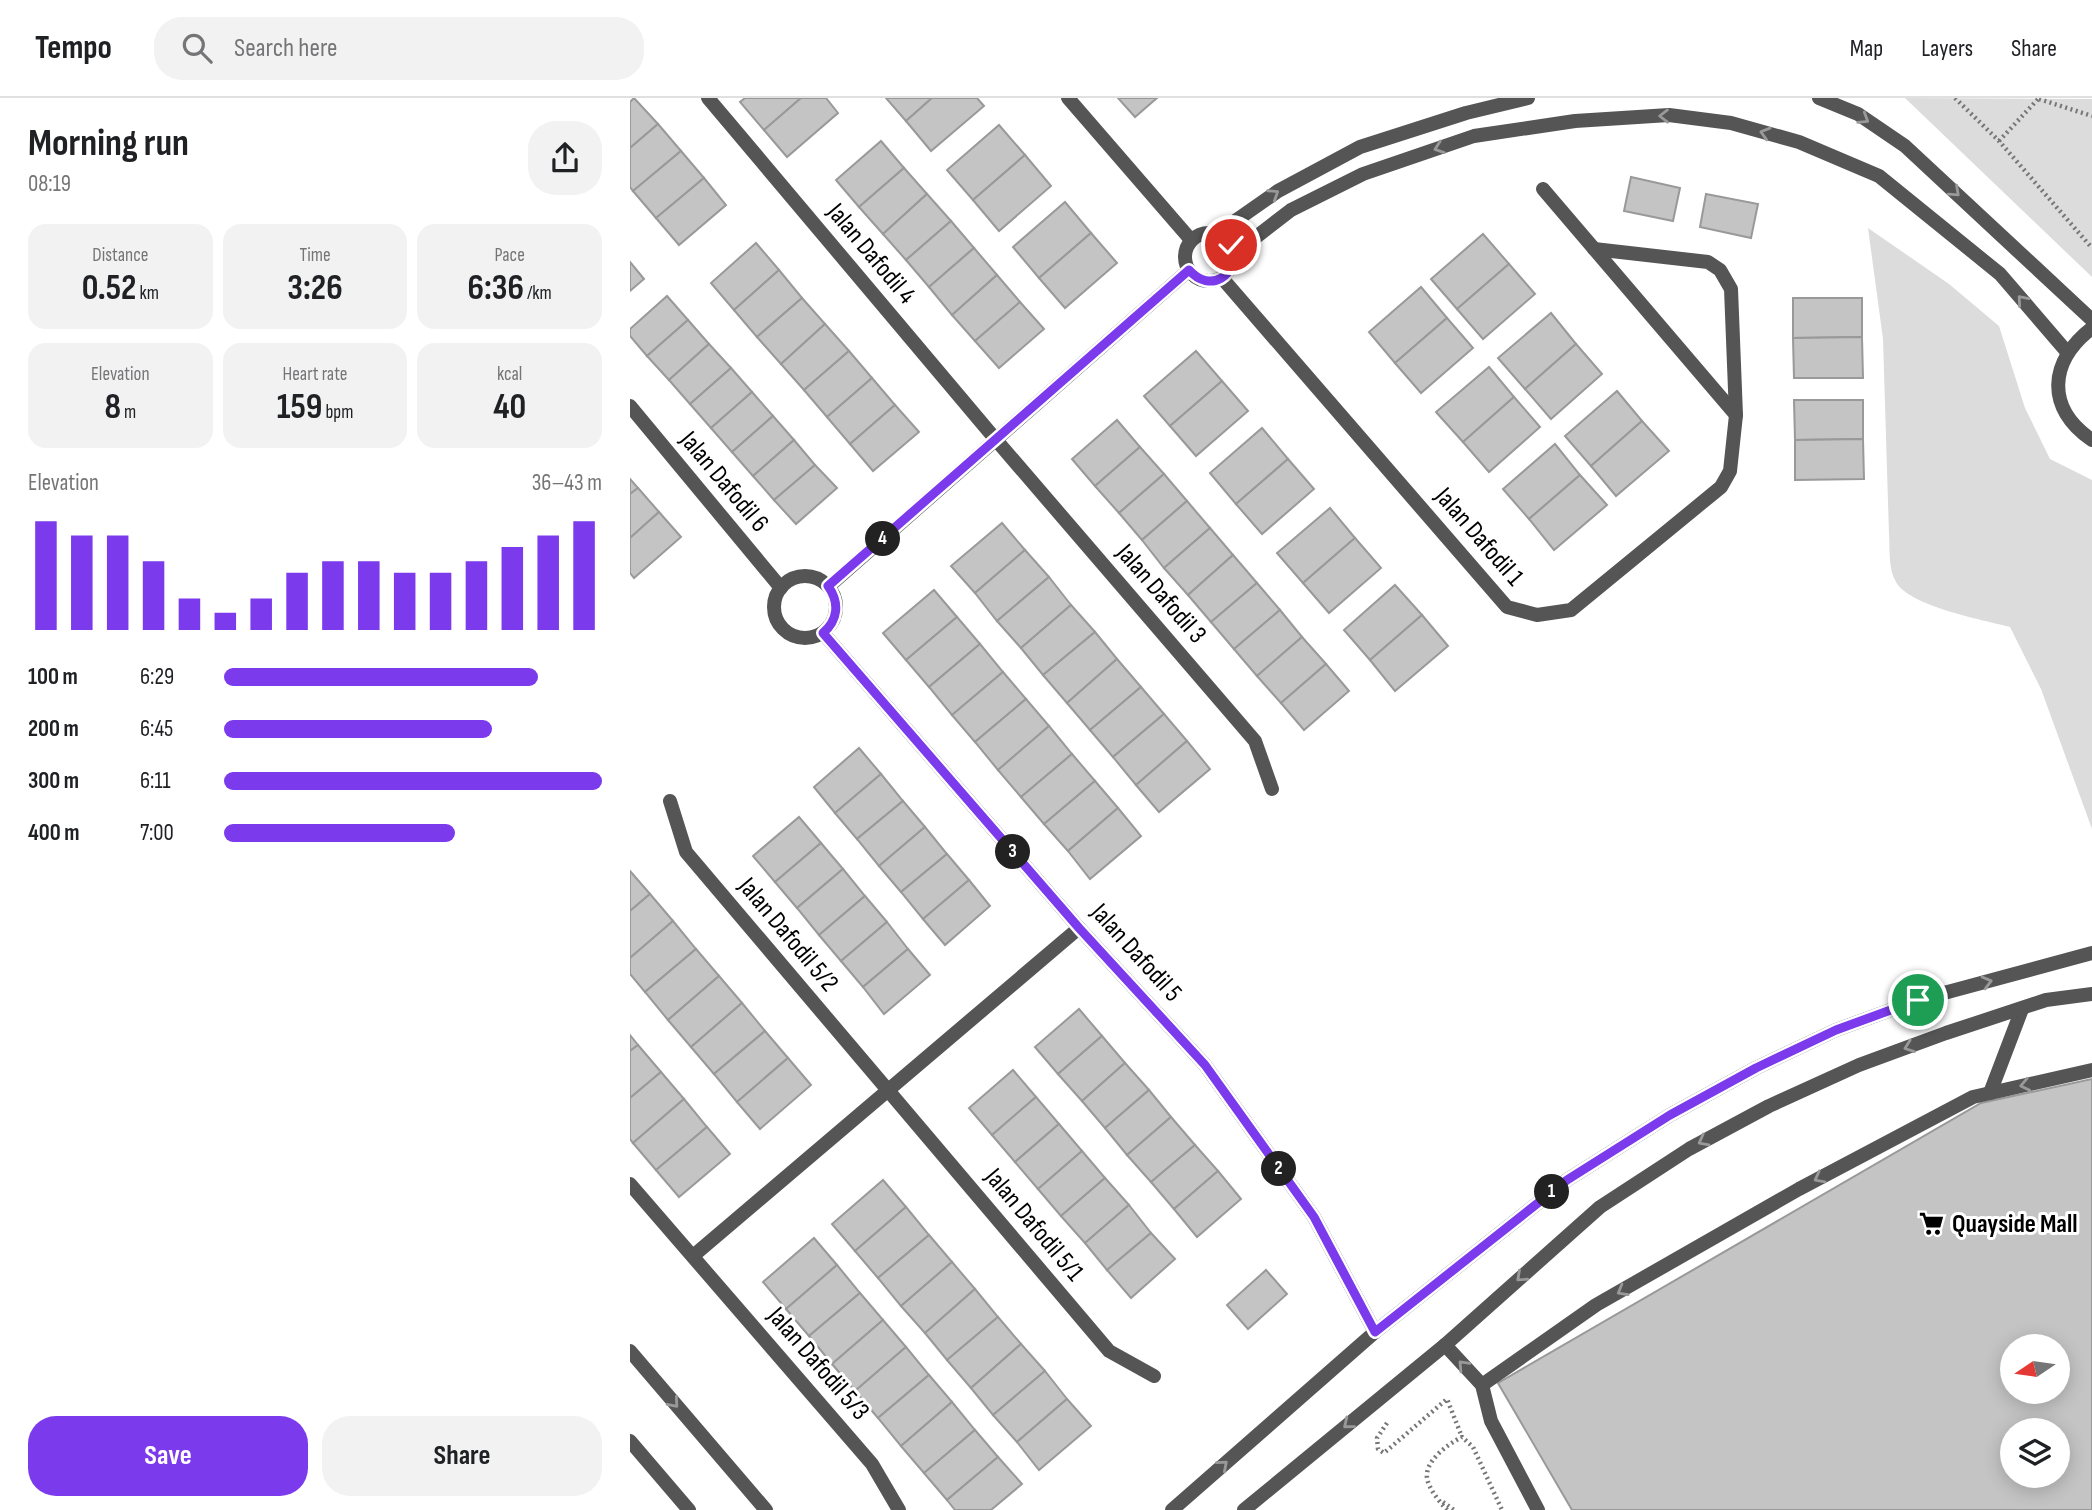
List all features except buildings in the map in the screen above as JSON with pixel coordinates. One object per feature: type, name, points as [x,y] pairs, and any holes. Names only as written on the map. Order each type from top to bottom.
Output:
[{"type":"street","name":"Jalan Dafodil 4","points":[[708,98],[997,441]]},
{"type":"street","points":[[1068,98],[1191,240]]},
{"type":"street","points":[[1218,233],[1278,191],[1360,147],[1466,113],[1528,98]]},
{"type":"street","points":[[1819,98],[1858,114],[1905,146],[2092,320]]},
{"type":"street","points":[[1234,254],[1291,210],[1363,174],[1475,136],[1575,121],[1669,115],[1731,123],[1799,142],[1879,176],[2000,274],[2067,352]]},
{"type":"street","points":[[1543,190],[1736,415]]},
{"type":"street","points":[[1218,233],[1231,245],[1234,254],[1229,271],[1222,278],[1200,280],[1189,270],[1185,255],[1191,240],[1199,234],[1218,233]]},
{"type":"street","name":"Jalan Dafodil 1","points":[[1222,278],[1507,607],[1536,615],[1571,610],[1721,487],[1730,471],[1736,415],[1731,289],[1720,270],[1708,262],[1594,249]]},
{"type":"street","points":[[828,586],[997,441],[1189,270]]},
{"type":"street","points":[[2092,328],[2067,352],[2059,371],[2058,393],[2064,413],[2077,430],[2092,440]]},
{"type":"street","name":"Jalan Dafodil 6","points":[[630,407],[781,588]]},
{"type":"street","name":"Jalan Dafodil 3","points":[[997,441],[1255,741],[1272,789]]},
{"type":"street","points":[[808,576],[816,578],[828,586],[836,600],[833,622],[823,633],[807,639],[790,634],[777,621],[774,604],[781,588],[793,579],[808,576]]},
{"type":"street","name":"Jalan Dafodil 5","points":[[823,633],[1079,928],[1205,1065],[1314,1217],[1375,1332]]},
{"type":"street","name":"Jalan Dafodil 5/2","points":[[670,800],[686,852],[889,1091]]},
{"type":"street","points":[[693,1256],[1079,928]]},
{"type":"street","points":[[1172,1510],[1375,1332],[1567,1180],[1670,1115],[1756,1068],[1836,1030],[1918,1000],[2092,953]]},
{"type":"street","points":[[1244,1510],[1445,1345],[1600,1207],[1689,1149],[1769,1106],[1859,1065],[2046,1000],[2092,994]]},
{"type":"street","points":[[1990,1093],[2022,1009]]},
{"type":"street","points":[[1482,1385],[1596,1305],[1799,1189],[1973,1097],[2092,1070]]},
{"type":"street","name":"Jalan Dafodil 5/1","points":[[889,1091],[1110,1351],[1154,1376]]},
{"type":"street","name":"Jalan Dafodil 5/3","points":[[630,1184],[872,1464],[899,1510]]},
{"type":"street","points":[[1445,1345],[1482,1385],[1491,1421],[1538,1510]]},
{"type":"street","points":[[630,1351],[766,1510]]},
{"type":"street","points":[[630,1441],[689,1510]]},
{"type":"path","points":[[1955,98],[1999,141],[2092,248]]},
{"type":"path","points":[[1999,141],[2039,99],[2092,116]]},
{"type":"path","points":[[1391,1419],[1383,1426],[1377,1438],[1378,1449],[1384,1453],[1447,1399],[1462,1437],[1473,1447],[1502,1510]]},
{"type":"path","points":[[1447,1510],[1426,1480],[1428,1468],[1446,1445],[1462,1437]]},
{"type":"path","points":[[1434,1494],[1454,1510]]},
{"type":"shaded area","points":[[1905,98],[2092,99],[2092,277]]},
{"type":"shaded area","points":[[1868,228],[1949,284],[1999,326],[2025,408],[2050,459],[2092,480],[2092,829],[2041,689],[2010,627],[1931,605],[1904,591],[1893,577],[1883,339]]},
{"type":"place","name":"Quayside Mall","points":[[1932,1224]]},
{"type":"route","points":[[1231,245],[1233,263],[1222,278],[1200,280],[1189,270],[997,441],[828,586],[837,607],[833,622],[823,633],[1079,928],[1205,1065],[1314,1217],[1375,1332],[1567,1180],[1670,1115],[1756,1068],[1836,1030],[1918,1000]]}]
